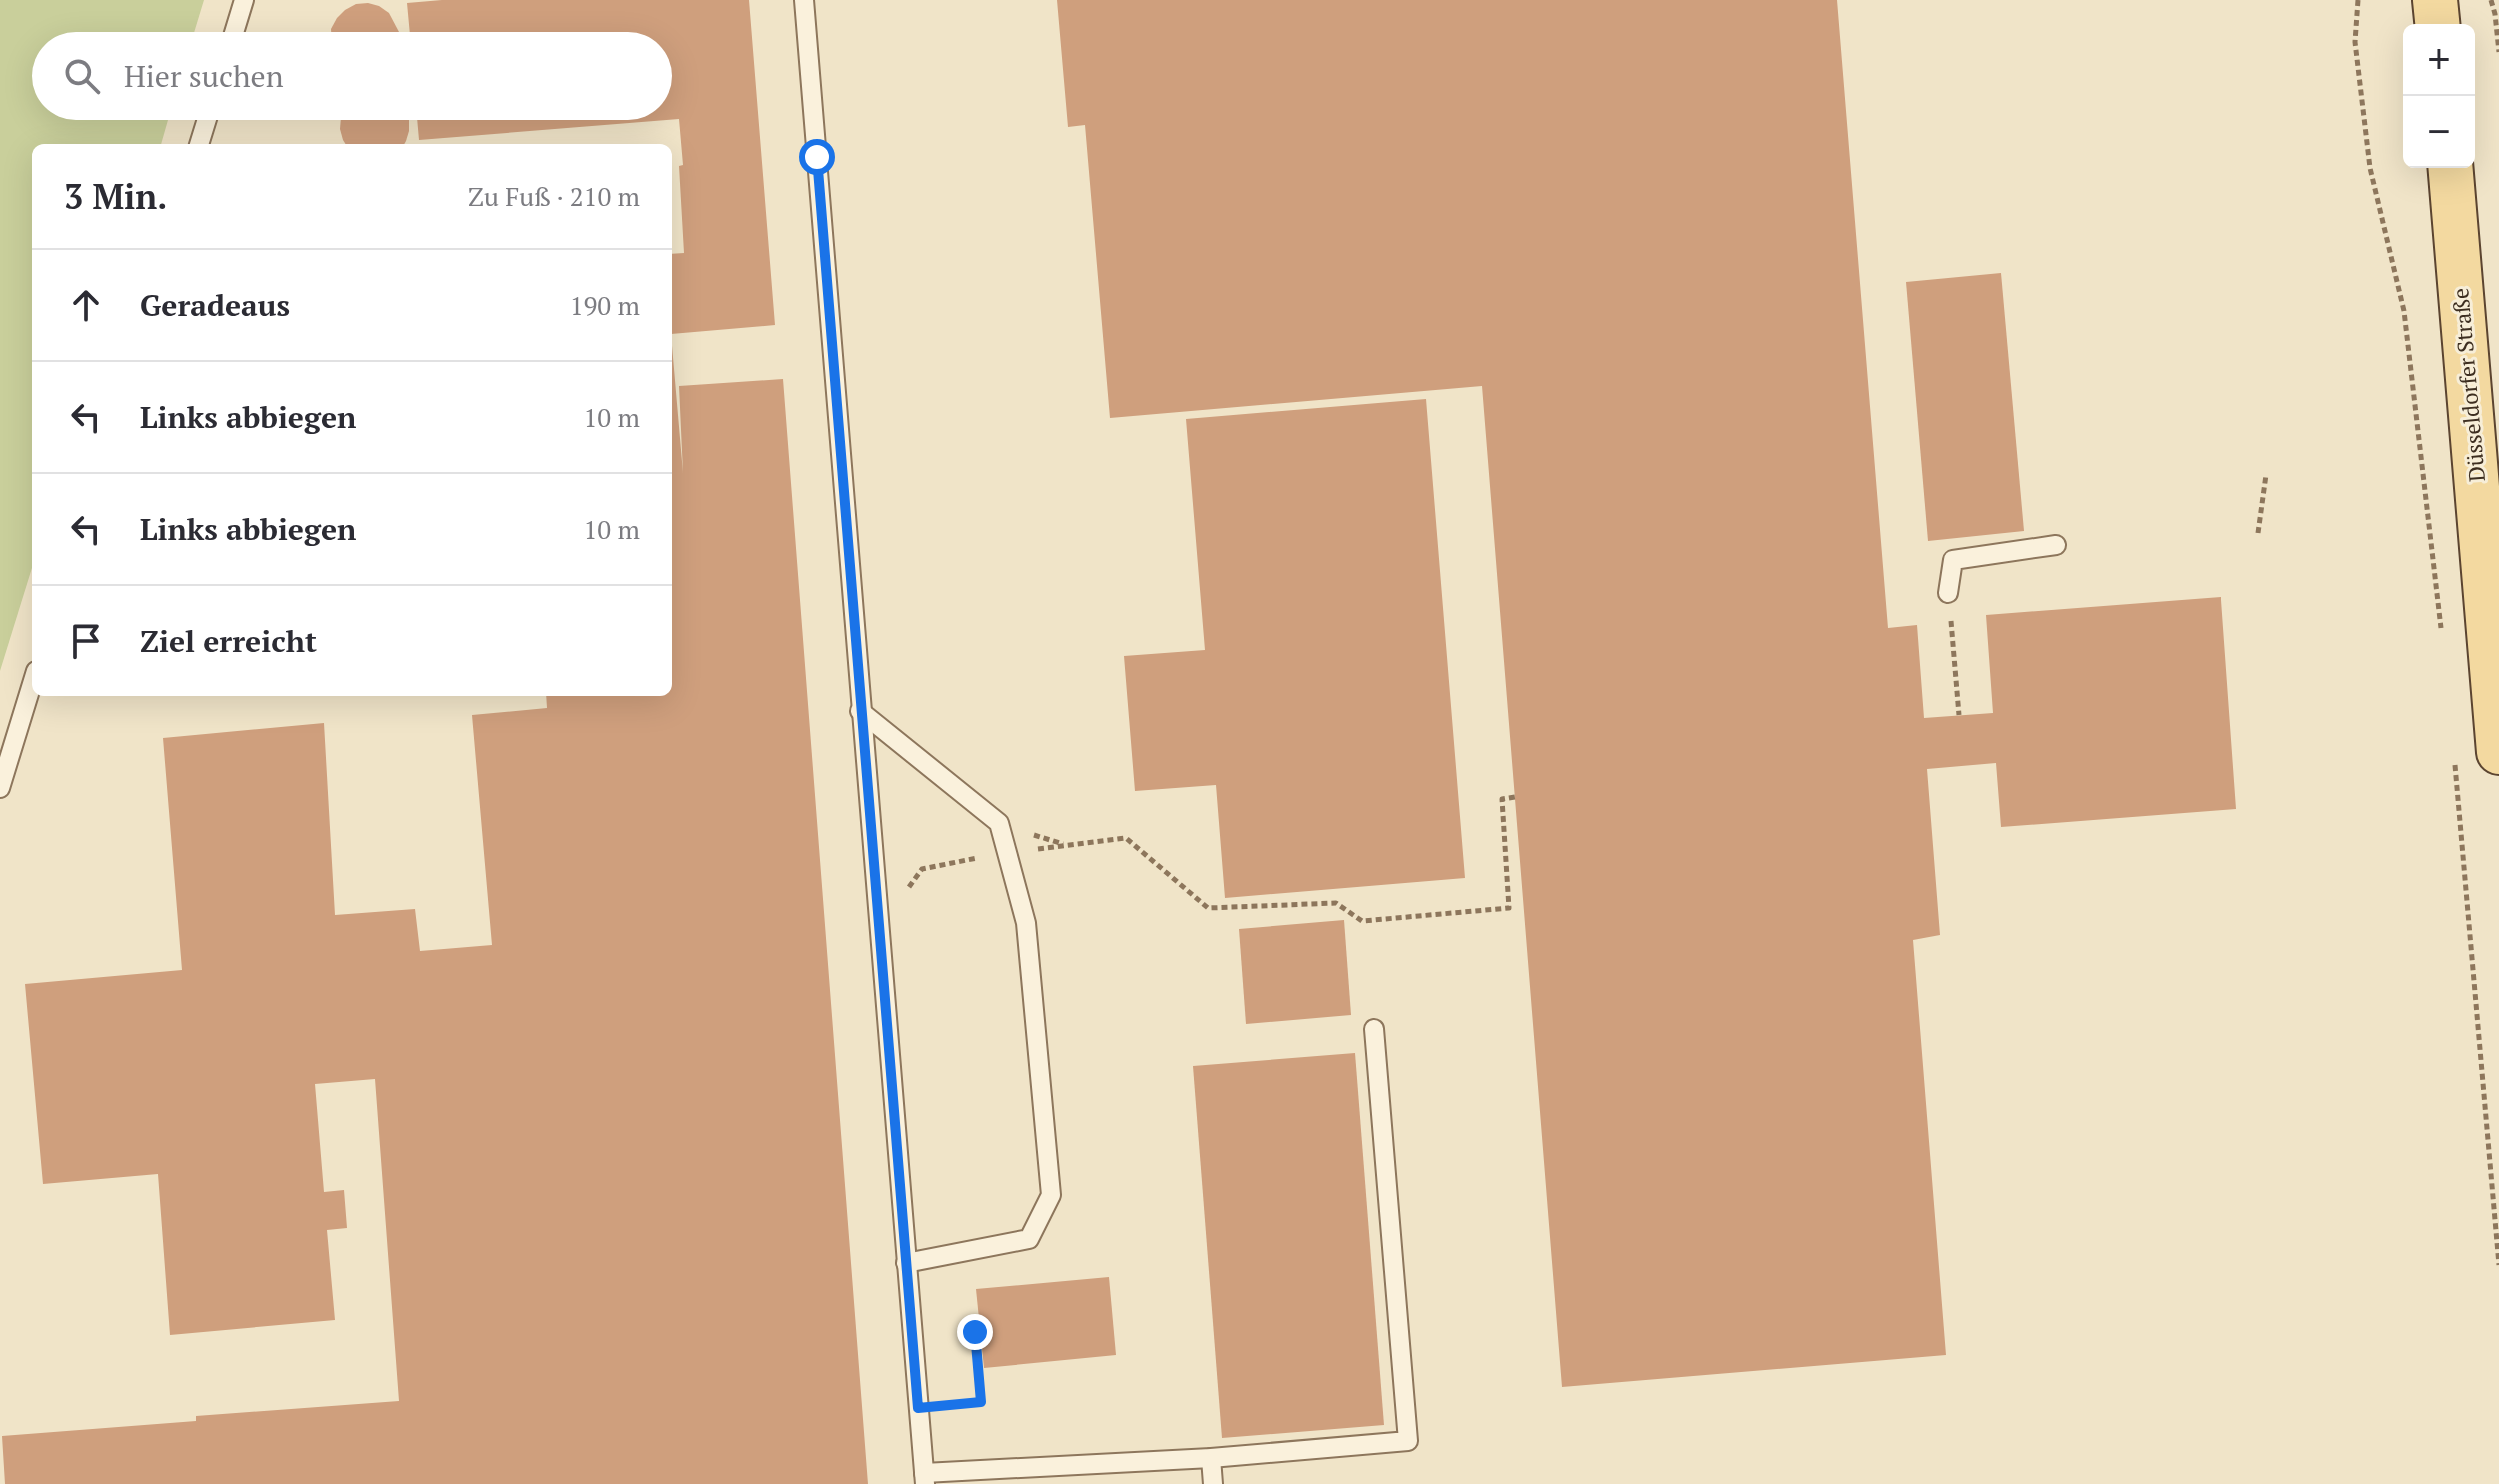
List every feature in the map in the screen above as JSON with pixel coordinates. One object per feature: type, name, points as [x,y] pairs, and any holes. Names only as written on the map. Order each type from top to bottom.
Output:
[{"type":"main road","points":[[2435,0],[2437,24]]},
{"type":"main road","name":"Düsseldorfer Straße","points":[[2450,168],[2499,752]]},
{"type":"lane","points":[[234,32],[244,0]]},
{"type":"lane","points":[[804,0],[924,1478],[1408,1441],[1374,1029]]},
{"type":"lane","points":[[199,144],[207,120]]},
{"type":"lane","points":[[1948,593],[1953,560],[2056,545]]},
{"type":"lane","points":[[0,788],[32,684]]},
{"type":"lane","points":[[860,711],[999,823],[1026,923],[1051,1195],[1029,1239],[906,1263]]},
{"type":"lane","points":[[1211,1458],[1213,1484]]},
{"type":"path","points":[[2358,0],[2355,42],[2370,168],[2404,311],[2441,632]]},
{"type":"path","points":[[2491,0],[2499,52]]},
{"type":"path","points":[[2258,533],[2266,475]]},
{"type":"path","points":[[1948,593],[1959,715]]},
{"type":"path","points":[[2455,757],[2499,1265]]},
{"type":"path","points":[[879,932],[922,869],[1007,852],[1126,838],[1208,908],[1336,903],[1362,921],[1509,908],[1502,799],[1515,797]]},
{"type":"path","points":[[918,1408],[981,1402],[975,1332],[980,1331]]},
{"type":"green space","points":[[0,0],[204,0],[194,32],[32,32],[32,120],[168,120],[161,144],[32,144],[32,568],[0,671]]},
{"type":"building","points":[[442,0],[749,0],[775,325],[672,334],[672,254],[684,253],[679,119],[672,120],[672,32],[410,32],[407,3]]},
{"type":"building","points":[[1057,0],[1837,0],[1888,628],[1917,625],[1924,718],[1993,713],[1986,615],[2221,597],[2236,809],[2001,827],[1996,763],[1927,769],[1940,935],[1913,940],[1946,1355],[1562,1387],[1482,386],[1110,418],[1085,125],[1068,127]]},
{"type":"building","points":[[356,4],[379,6],[389,13],[399,32],[331,32],[337,18]]},
{"type":"building","points":[[341,120],[409,120],[404,144],[346,144],[340,129]]},
{"type":"building","points":[[417,120],[667,120],[419,140]]},
{"type":"building","points":[[2001,273],[2024,531],[1928,541],[1906,282]]},
{"type":"building","points":[[672,346],[683,473],[679,386],[783,379],[868,1484],[5,1484],[2,1436],[196,1421],[196,1416],[399,1401],[375,1079],[315,1084],[324,1192],[344,1190],[347,1228],[327,1230],[335,1320],[170,1335],[158,1174],[43,1184],[25,984],[182,970],[163,738],[324,723],[335,915],[415,909],[420,951],[492,945],[472,715],[547,708],[546,696],[672,696]]},
{"type":"building","points":[[1426,399],[1465,878],[1225,898],[1216,785],[1135,791],[1124,656],[1205,650],[1186,419]]},
{"type":"building","points":[[1344,920],[1351,1015],[1246,1024],[1239,929]]},
{"type":"building","points":[[1355,1053],[1384,1425],[1222,1438],[1193,1066]]},
{"type":"building","points":[[1109,1277],[1116,1355],[984,1368],[976,1289]]},
{"type":"route","points":[[817,157],[918,1408],[981,1402],[975,1332]]}]
